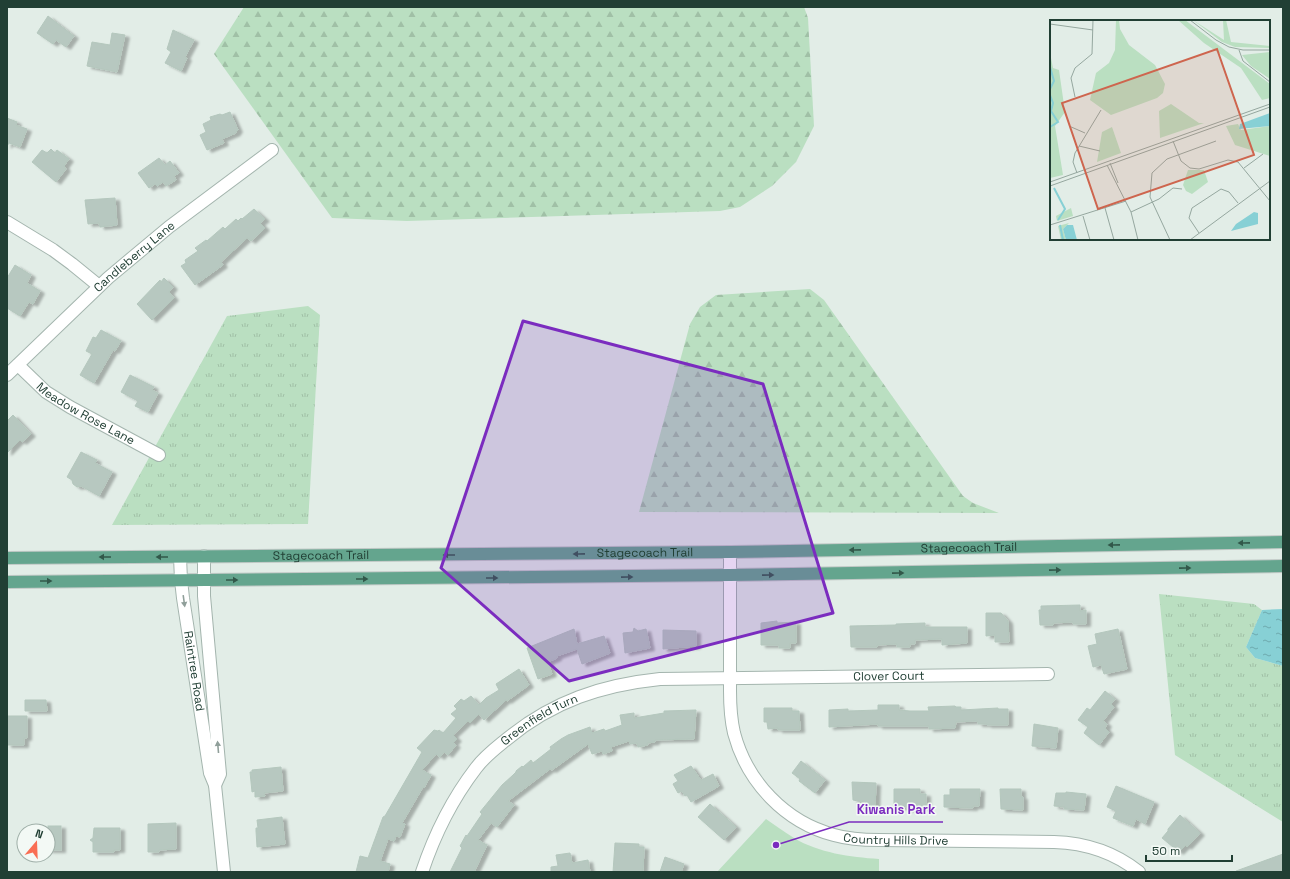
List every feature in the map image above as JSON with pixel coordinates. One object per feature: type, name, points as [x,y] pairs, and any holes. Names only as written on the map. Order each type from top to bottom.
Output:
[{"type":"main road","name":"Stagecoach Trail","points":[[7,558],[730,552],[1283,542]]},
{"type":"main road","name":"Stagecoach Trail","points":[[7,582],[729,575],[1283,566]]},
{"type":"street","name":"Candleberry Lane","points":[[7,375],[99,286],[169,227],[272,150]]},
{"type":"street","points":[[7,222],[53,250],[99,286]]},
{"type":"street","name":"Meadow Rose Lane","points":[[18,364],[46,392],[70,407],[159,455]]},
{"type":"street","name":"Country Hills Drive","points":[[730,552],[730,707],[734,733],[742,758],[749,771],[765,793],[784,810],[806,825],[835,836],[864,840],[1069,843],[1095,848],[1108,853],[1121,859],[1139,872]]},
{"type":"street","name":"Raintree Road","points":[[204,556],[204,596],[220,774],[215,785]]},
{"type":"street","name":"Raintree Road","points":[[180,557],[181,580],[210,773],[215,785],[224,872]]},
{"type":"street","name":"Clover Court","points":[[730,679],[1048,674]]},
{"type":"street","name":"Greenfield Turn","points":[[422,872],[431,845],[452,805],[476,768],[491,752],[514,732],[548,711],[575,698],[604,688],[637,681],[660,679],[730,679]]},
{"type":"highlighted area","points":[[523,321],[763,384],[833,613],[569,681],[441,568]]},
{"type":"green space","points":[[244,7],[804,7],[808,18],[814,126],[796,162],[772,186],[740,207],[720,211],[407,221],[332,218],[214,54]]},
{"type":"green space","points":[[810,289],[824,300],[963,496],[973,503],[999,513],[639,512],[690,324],[700,307],[716,295]]},
{"type":"green space","points":[[308,306],[320,315],[308,524],[112,525],[227,316]]},
{"type":"green space","points":[[1159,594],[1254,604],[1262,610],[1246,647],[1255,658],[1283,666],[1283,822],[1175,755]]},
{"type":"green space","points":[[766,819],[794,838],[824,851],[879,859],[879,872],[717,872]]},
{"type":"water","points":[[1283,609],[1283,666],[1255,658],[1246,647],[1262,610]]},
{"type":"building","points":[[48,16],[74,36],[66,47],[56,40],[53,44],[37,33]]},
{"type":"building","points":[[173,30],[194,40],[185,57],[187,58],[181,71],[165,63],[171,52],[167,49]]},
{"type":"building","points":[[112,33],[125,35],[117,72],[87,66],[92,42],[110,45]]},
{"type":"building","points":[[230,112],[238,130],[236,133],[222,139],[224,143],[207,150],[200,135],[206,132],[203,124],[211,120],[210,117]]},
{"type":"building","points":[[7,118],[17,122],[16,125],[27,129],[20,147],[9,143],[7,146]]},
{"type":"building","points":[[51,149],[55,153],[57,150],[69,159],[64,166],[66,169],[56,182],[32,162],[42,150],[47,153]]},
{"type":"building","points":[[159,158],[165,165],[170,161],[179,173],[174,176],[176,180],[166,186],[163,182],[157,186],[155,184],[149,188],[138,173]]},
{"type":"building","points":[[115,198],[117,225],[100,227],[99,223],[88,224],[85,200]]},
{"type":"building","points":[[254,209],[265,219],[260,223],[265,228],[251,241],[247,238],[221,262],[223,265],[195,285],[181,266],[186,263],[185,260],[198,251],[195,248],[206,240],[207,241],[223,227],[225,229],[236,219],[238,221],[241,218],[242,219]]},
{"type":"building","points":[[15,265],[31,275],[27,283],[40,291],[33,304],[29,302],[20,316],[7,308],[7,278]]},
{"type":"building","points":[[164,278],[173,287],[169,292],[174,298],[152,320],[137,304],[160,280],[161,282]]},
{"type":"building","points":[[101,330],[121,341],[115,351],[113,350],[94,383],[80,375],[92,354],[86,351],[93,337],[96,338]]},
{"type":"building","points":[[130,375],[154,387],[152,390],[158,393],[148,412],[135,406],[138,401],[121,392]]},
{"type":"building","points":[[13,415],[31,434],[22,442],[20,440],[7,453],[7,421]]},
{"type":"building","points":[[81,452],[97,460],[95,463],[112,472],[99,496],[81,486],[77,487],[73,484],[72,480],[67,477]]},
{"type":"building","points":[[1080,605],[1080,611],[1086,610],[1086,624],[1073,624],[1073,622],[1040,625],[1039,610],[1041,610],[1041,606]]},
{"type":"building","points":[[986,613],[1001,613],[1008,621],[1009,642],[995,642],[995,635],[986,636]]},
{"type":"building","points":[[777,621],[777,623],[796,622],[796,643],[790,643],[790,648],[779,648],[779,645],[761,645],[761,623]]},
{"type":"building","points":[[925,623],[925,627],[967,627],[967,643],[942,645],[942,639],[915,640],[915,644],[910,644],[910,647],[897,647],[897,644],[877,645],[877,647],[851,647],[850,626]]},
{"type":"building","points":[[634,628],[638,631],[646,629],[650,648],[625,653],[623,633],[633,632]]},
{"type":"building","points":[[574,629],[577,644],[604,636],[610,653],[582,664],[577,649],[557,656],[557,658],[548,662],[552,674],[538,679],[527,648]]},
{"type":"building","points":[[1118,629],[1127,669],[1104,674],[1101,665],[1093,667],[1088,646],[1097,644],[1095,634]]},
{"type":"building","points":[[663,630],[696,631],[696,646],[663,649]]},
{"type":"building","points":[[519,669],[529,685],[507,701],[506,700],[484,720],[479,714],[470,723],[468,721],[453,735],[457,739],[453,743],[456,745],[448,755],[444,752],[440,757],[436,754],[422,770],[431,775],[402,823],[405,824],[400,837],[396,836],[394,841],[388,839],[380,861],[390,864],[388,872],[356,872],[360,856],[368,858],[383,817],[385,816],[422,752],[417,748],[434,730],[439,730],[443,733],[456,718],[451,714],[457,709],[454,706],[461,699],[464,701],[471,696],[479,705],[486,698],[499,690],[496,684]]},
{"type":"building","points":[[1105,691],[1115,699],[1111,704],[1114,707],[1103,721],[1107,724],[1105,728],[1109,732],[1099,745],[1084,733],[1088,727],[1078,720],[1087,708],[1090,710]]},
{"type":"building","points":[[25,700],[46,700],[47,711],[25,711]]},
{"type":"building","points":[[878,705],[899,705],[899,710],[910,711],[929,711],[928,707],[955,706],[961,707],[961,710],[998,708],[1008,709],[1008,725],[978,724],[976,721],[956,722],[955,728],[929,729],[929,726],[878,726],[878,724],[829,727],[829,710],[878,710]]},
{"type":"building","points":[[764,708],[792,708],[792,711],[799,711],[800,730],[778,730],[778,728],[768,729],[767,722],[764,722]]},
{"type":"building","points":[[696,710],[694,739],[655,740],[655,742],[647,743],[648,745],[638,747],[637,743],[630,744],[629,741],[611,747],[612,751],[603,754],[602,751],[592,754],[588,744],[552,770],[550,769],[508,801],[514,805],[497,827],[491,823],[478,840],[487,845],[474,872],[450,872],[462,848],[460,846],[466,835],[467,836],[482,814],[480,812],[502,785],[522,766],[523,767],[531,760],[533,763],[561,739],[590,727],[592,733],[604,729],[605,731],[622,725],[620,715],[634,713],[634,718],[664,713],[664,711]]},
{"type":"building","points":[[7,716],[27,716],[27,738],[24,738],[24,745],[7,745]]},
{"type":"building","points":[[1034,724],[1058,728],[1056,748],[1032,746]]},
{"type":"building","points":[[801,761],[825,780],[815,793],[799,781],[800,779],[792,773]]},
{"type":"building","points":[[691,766],[701,780],[713,774],[719,786],[691,802],[687,795],[685,796],[682,791],[678,793],[673,784],[678,781],[674,775]]},
{"type":"building","points":[[281,767],[283,791],[264,793],[265,796],[255,797],[255,791],[252,792],[250,772],[252,772],[252,770]]},
{"type":"building","points":[[852,782],[876,783],[875,809],[862,808],[863,802],[853,800]]},
{"type":"building","points":[[1116,786],[1154,802],[1145,824],[1136,819],[1133,826],[1113,818],[1116,811],[1107,807]]},
{"type":"building","points":[[894,789],[920,789],[920,794],[926,794],[926,808],[907,809],[907,807],[900,807],[900,805],[894,804]]},
{"type":"building","points":[[950,789],[980,789],[979,806],[973,806],[973,808],[944,807],[944,795],[950,795]]},
{"type":"building","points":[[1000,789],[1021,789],[1021,797],[1023,797],[1023,810],[1001,809]]},
{"type":"building","points":[[1066,792],[1086,794],[1084,810],[1064,809],[1065,807],[1054,806],[1056,793]]},
{"type":"building","points":[[710,804],[736,827],[724,840],[698,817]]},
{"type":"building","points":[[1180,815],[1200,833],[1187,847],[1186,845],[1179,852],[1162,838]]},
{"type":"building","points":[[282,817],[285,844],[257,847],[257,820]]},
{"type":"building","points":[[176,823],[176,849],[148,852],[148,824]]},
{"type":"building","points":[[56,826],[61,826],[61,850],[56,850]]},
{"type":"building","points":[[94,828],[120,828],[120,850],[114,850],[114,852],[93,852],[93,842],[90,840],[93,838]]},
{"type":"building","points":[[615,843],[639,844],[639,847],[644,847],[643,872],[613,872]]},
{"type":"building","points":[[570,853],[572,863],[588,860],[590,872],[551,872],[551,867],[558,866],[556,855]]},
{"type":"building","points":[[1283,854],[1283,872],[1236,872],[1236,871]]},
{"type":"building","points":[[665,857],[684,864],[681,872],[660,872]]},
{"type":"place","name":"Kiwanis Park","points":[[776,845]]}]
